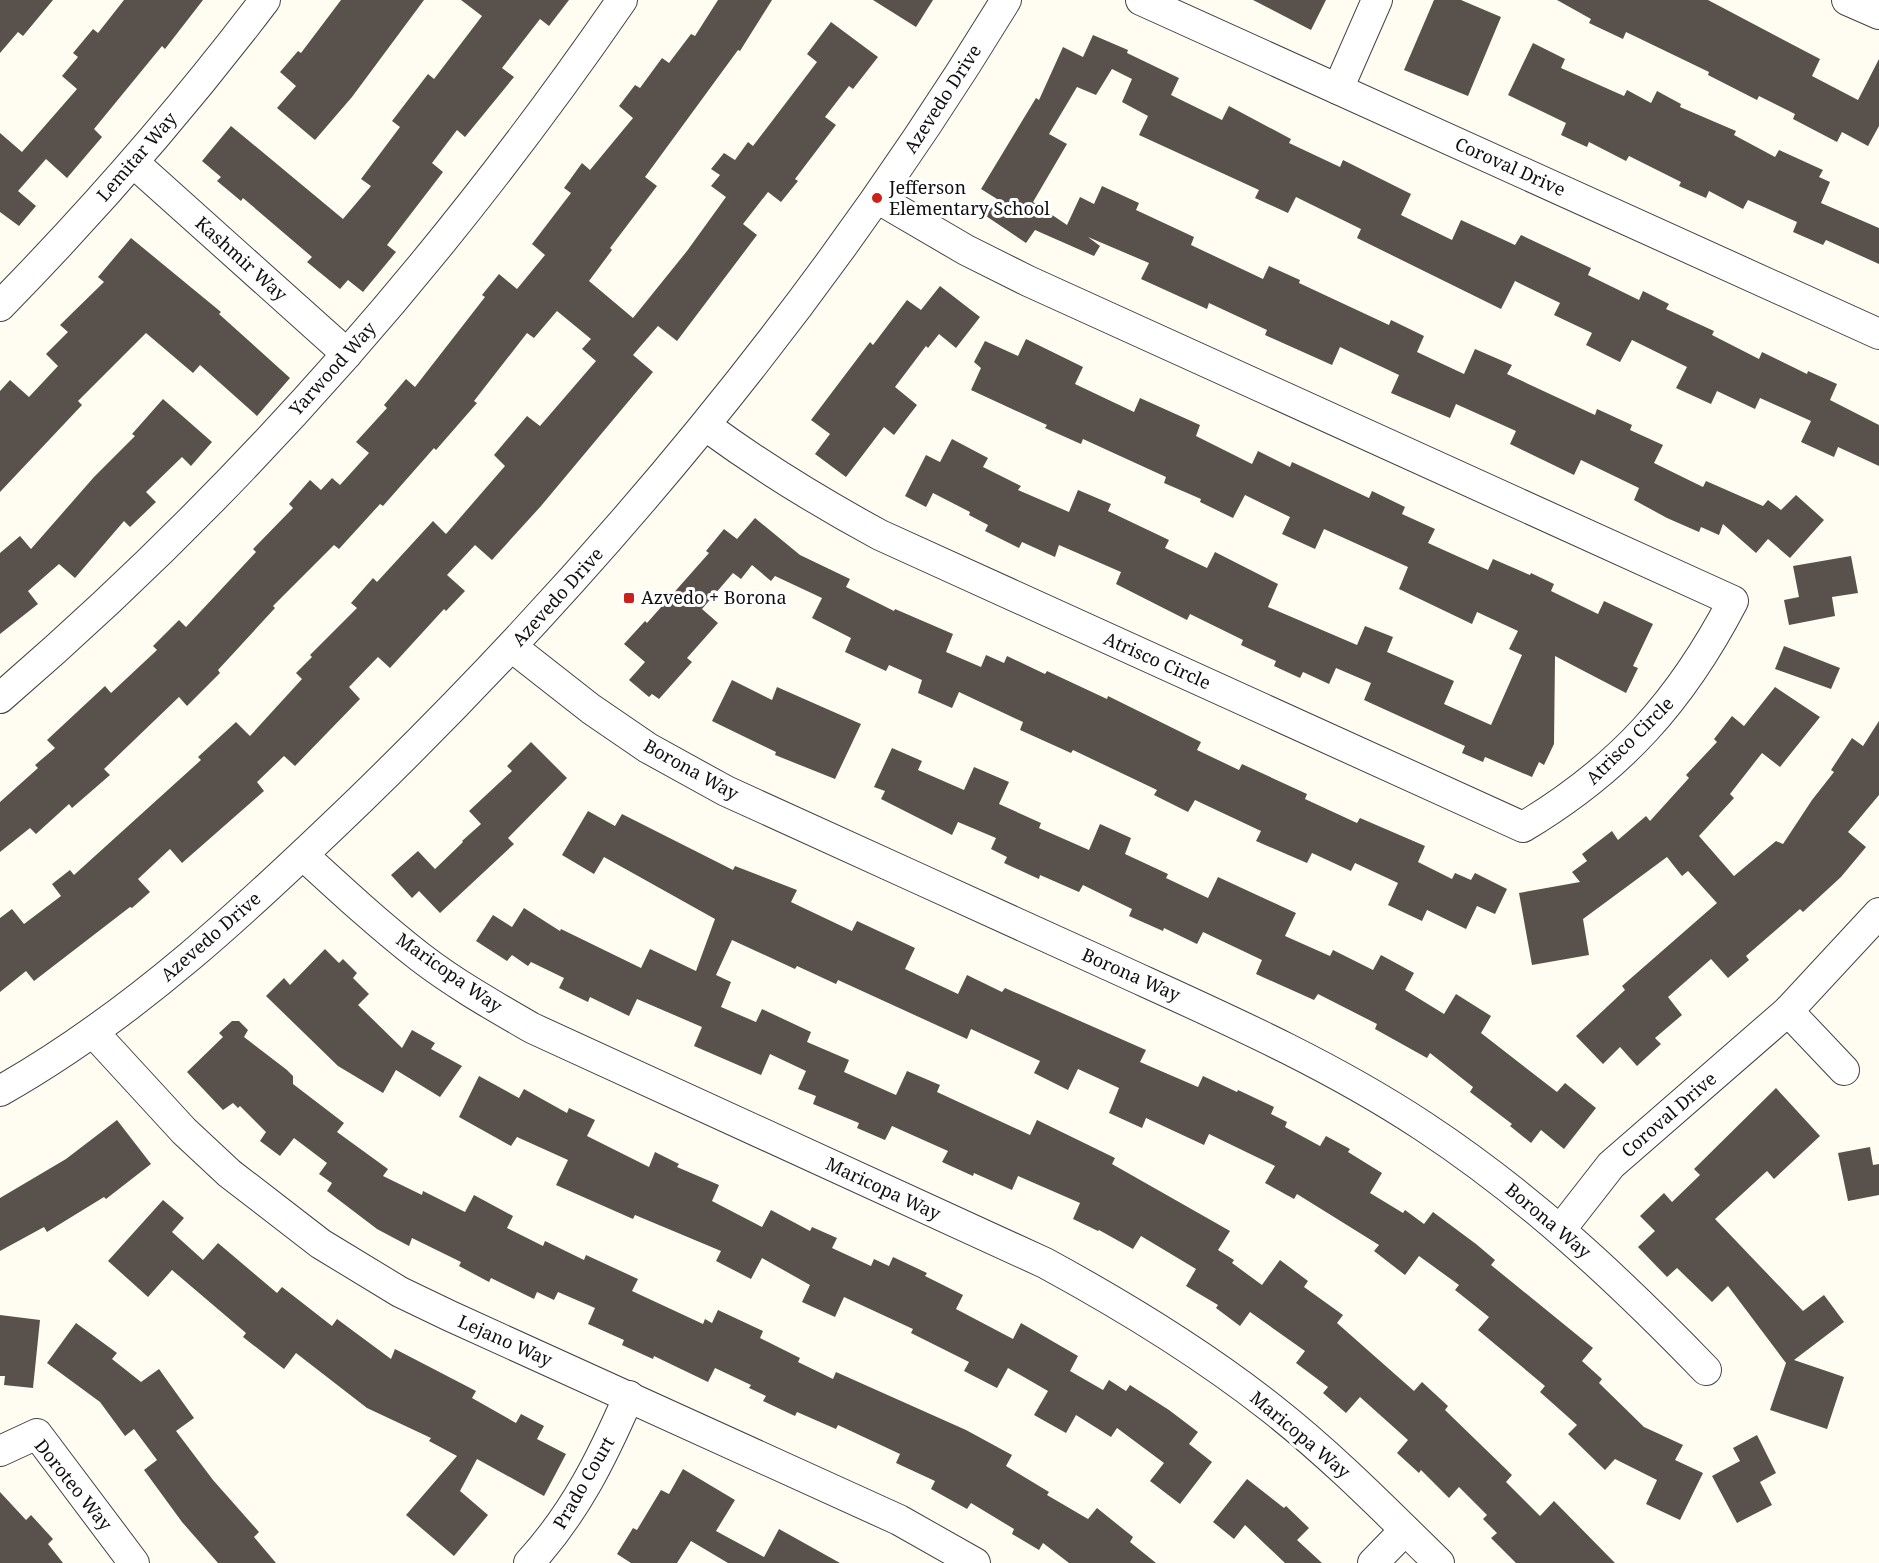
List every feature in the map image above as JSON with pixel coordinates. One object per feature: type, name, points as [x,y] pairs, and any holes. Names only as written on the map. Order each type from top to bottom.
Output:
[{"type":"street","name":"Lemitar Way","points":[[0,306],[134,163],[265,0]]},
{"type":"street","name":"Yarwood Way","points":[[0,698],[140,571],[232,479],[348,354],[454,228],[565,83],[622,0]]},
{"type":"street","name":"Azevedo Drive","points":[[0,1091],[93,1032],[213,938],[303,855],[512,647],[615,534],[706,426],[785,325],[877,198],[1006,0]]},
{"type":"street","name":"Coroval Drive","points":[[1141,0],[1879,334]]},
{"type":"street","points":[[1338,89],[1377,0]]},
{"type":"street","points":[[1847,0],[1879,14]]},
{"type":"street","name":"Kashmir Way","points":[[134,163],[348,354]]},
{"type":"street","name":"Atrisco Circle","points":[[706,426],[767,470],[819,502],[880,535],[1523,827],[1595,779],[1651,725],[1684,685],[1712,641],[1733,601],[1028,281],[966,250],[877,198]]},
{"type":"street","name":"Borona Way","points":[[512,647],[591,709],[638,741],[726,791],[1270,1039],[1358,1086],[1475,1162],[1561,1229],[1636,1298],[1706,1370]]},
{"type":"street","name":"Maricopa Way","points":[[303,855],[375,920],[422,958],[480,998],[532,1028],[1045,1263],[1124,1306],[1200,1355],[1272,1408],[1357,1483],[1439,1563]]},
{"type":"street","name":"Coroval Drive","points":[[1561,1229],[1611,1165],[1788,1011],[1879,913]]},
{"type":"street","points":[[1788,1011],[1844,1070]]},
{"type":"street","name":"Lejano Way","points":[[93,1032],[184,1131],[229,1173],[321,1244],[400,1292],[899,1520],[944,1555],[975,1563]]},
{"type":"street","name":"Prado Court","points":[[529,1563],[571,1512],[602,1459],[629,1396]]},
{"type":"street","name":"Doroteo Way","points":[[0,1451],[37,1434],[134,1563]]},
{"type":"street","points":[[1373,1563],[1405,1530]]},
{"type":"building","points":[[0,0],[53,0],[23,36],[18,32],[0,53]]},
{"type":"building","points":[[124,0],[203,0],[165,49],[162,46],[94,129],[102,137],[67,178],[46,159],[18,191],[36,206],[19,226],[0,212],[0,133],[22,152],[77,89],[62,76],[78,57],[73,53],[93,29],[98,33]]},
{"type":"building","points":[[341,0],[424,0],[352,97],[315,140],[277,108],[296,86],[280,72],[298,51],[301,53]]},
{"type":"building","points":[[461,0],[569,0],[549,26],[540,19],[502,68],[514,77],[465,137],[457,130],[432,163],[443,172],[387,245],[396,252],[363,292],[348,280],[340,289],[307,262],[312,257],[243,198],[241,201],[217,181],[221,177],[202,161],[231,126],[343,219],[371,186],[361,179],[400,127],[392,121],[428,74],[434,79],[482,16]]},
{"type":"building","points":[[718,0],[772,0],[740,51],[738,50],[645,177],[657,186],[610,248],[612,250],[589,281],[633,318],[687,251],[726,197],[711,186],[720,175],[711,169],[724,153],[735,160],[748,142],[753,146],[817,62],[807,54],[831,22],[878,57],[853,89],[849,86],[825,117],[836,125],[795,179],[798,181],[781,202],[768,192],[743,224],[757,235],[677,341],[658,326],[633,355],[653,372],[541,506],[492,560],[475,545],[447,575],[465,591],[446,611],[444,609],[390,668],[378,657],[349,687],[360,699],[295,766],[284,756],[257,782],[264,791],[182,863],[170,849],[138,879],[150,892],[132,908],[130,907],[34,981],[26,971],[0,992],[0,918],[12,909],[24,924],[61,896],[52,884],[70,870],[74,875],[201,760],[198,757],[236,722],[250,736],[302,679],[296,673],[312,657],[310,655],[357,608],[351,603],[373,578],[377,582],[433,521],[446,534],[505,466],[494,455],[527,416],[540,426],[596,361],[582,349],[591,339],[557,311],[534,338],[527,333],[474,401],[477,403],[436,450],[434,448],[383,506],[380,504],[339,549],[334,545],[273,606],[275,608],[218,670],[220,673],[187,706],[179,697],[104,769],[110,775],[72,808],[69,804],[36,834],[30,828],[0,852],[0,802],[38,768],[35,765],[55,748],[47,740],[105,686],[111,693],[157,650],[153,646],[179,620],[186,627],[256,552],[253,549],[293,508],[289,504],[310,480],[321,490],[332,478],[340,485],[369,453],[356,442],[387,408],[384,405],[406,379],[415,387],[485,297],[482,295],[499,274],[517,289],[545,255],[532,244],[571,193],[564,188],[582,163],[590,170],[633,118],[619,106],[635,85],[640,88],[662,58],[669,63],[691,34],[695,36]]},
{"type":"building","points":[[873,0],[933,0],[916,27]]},
{"type":"building","points":[[1253,0],[1326,0],[1311,30]]},
{"type":"building","points":[[1434,0],[1461,0],[1501,17],[1468,96],[1404,70]]},
{"type":"building","points":[[1557,0],[1708,0],[1820,59],[1812,76],[1858,100],[1879,59],[1879,126],[1868,146],[1842,132],[1837,142],[1793,119],[1795,114],[1759,96],[1757,100],[1708,75],[1709,72],[1626,32],[1623,39],[1589,23],[1591,19]]},
{"type":"building","points":[[1093,35],[1128,50],[1127,53],[1179,78],[1171,95],[1222,120],[1229,106],[1291,139],[1289,143],[1340,167],[1343,160],[1411,194],[1401,215],[1452,240],[1461,220],[1515,245],[1521,235],[1591,268],[1588,275],[1639,300],[1643,291],[1669,304],[1666,309],[1714,331],[1712,335],[1759,359],[1762,352],[1807,374],[1808,371],[1837,384],[1830,400],[1879,425],[1879,466],[1838,447],[1834,457],[1801,442],[1811,421],[1760,398],[1755,409],[1717,391],[1711,404],[1676,388],[1687,367],[1632,340],[1620,362],[1586,345],[1592,333],[1554,315],[1560,303],[1515,281],[1501,309],[1357,238],[1361,229],[1296,197],[1288,213],[1255,198],[1259,190],[1139,135],[1148,116],[1122,102],[1132,79],[1112,69],[1096,95],[1077,87],[1049,134],[1067,144],[1033,202],[1067,225],[1080,197],[1094,204],[1102,186],[1139,203],[1136,210],[1194,237],[1191,245],[1263,279],[1269,266],[1300,280],[1299,283],[1389,325],[1391,320],[1424,336],[1417,352],[1464,374],[1475,349],[1512,365],[1507,374],[1595,415],[1597,409],[1632,425],[1630,430],[1663,445],[1654,463],[1703,487],[1706,481],[1763,506],[1768,500],[1781,510],[1796,495],[1824,520],[1790,558],[1768,539],[1756,553],[1723,524],[1719,535],[1701,527],[1699,532],[1667,518],[1634,500],[1639,488],[1581,460],[1574,475],[1510,444],[1516,431],[1456,404],[1450,418],[1391,393],[1399,375],[1340,347],[1332,365],[1265,335],[1267,330],[1209,303],[1207,309],[1141,279],[1149,263],[1088,237],[1100,246],[1094,256],[1035,230],[1026,243],[986,216],[997,199],[981,189],[1036,98],[1039,100],[1063,47],[1083,57]]},
{"type":"building","points":[[1533,43],[1565,59],[1561,68],[1624,96],[1627,90],[1651,103],[1657,91],[1681,104],[1680,107],[1736,131],[1734,135],[1775,157],[1779,150],[1823,170],[1819,177],[1830,182],[1821,203],[1879,228],[1879,264],[1826,240],[1823,245],[1793,232],[1797,222],[1748,200],[1743,209],[1709,191],[1706,198],[1679,186],[1681,182],[1629,156],[1626,161],[1589,142],[1587,147],[1561,135],[1566,123],[1508,95]]},
{"type":"building","points":[[131,238],[221,312],[219,314],[290,378],[257,416],[200,365],[193,373],[146,333],[78,401],[82,405],[0,492],[0,391],[10,380],[29,397],[58,366],[46,354],[68,332],[60,325],[104,282],[98,277]]},
{"type":"building","points":[[940,286],[980,317],[956,348],[939,334],[928,348],[926,346],[895,387],[917,405],[894,435],[884,427],[846,477],[815,454],[830,434],[811,420],[870,342],[873,345],[907,300],[921,310]]},
{"type":"building","points":[[1026,339],[1083,367],[1075,384],[1134,412],[1140,398],[1200,425],[1196,436],[1252,464],[1258,451],[1290,467],[1292,462],[1369,498],[1372,491],[1405,507],[1402,514],[1435,529],[1428,543],[1488,570],[1493,559],[1530,575],[1531,573],[1554,584],[1551,591],[1598,614],[1604,601],[1653,624],[1633,666],[1638,668],[1626,693],[1555,656],[1554,744],[1544,765],[1539,762],[1532,777],[1485,757],[1483,762],[1462,753],[1465,746],[1364,700],[1371,683],[1336,668],[1329,684],[1303,672],[1300,678],[1274,666],[1276,661],[1241,645],[1243,640],[1190,614],[1187,620],[1116,584],[1121,572],[1059,545],[1055,557],[1022,542],[1019,548],[985,531],[988,525],[969,515],[970,512],[933,493],[926,507],[905,496],[926,455],[940,462],[952,439],[988,458],[983,467],[1021,486],[1018,490],[1069,512],[1078,490],[1111,504],[1108,511],[1169,540],[1165,548],[1207,568],[1215,552],[1278,584],[1268,607],[1357,645],[1365,626],[1393,637],[1387,652],[1454,681],[1444,704],[1491,725],[1522,655],[1509,649],[1518,631],[1477,612],[1472,624],[1399,589],[1408,567],[1324,529],[1315,549],[1282,534],[1290,517],[1245,495],[1233,518],[1200,502],[1201,499],[1164,483],[1166,477],[1083,439],[1081,444],[1045,428],[1047,425],[971,390],[981,368],[974,362],[985,341],[1018,356]]},
{"type":"building","points":[[163,399],[212,442],[191,466],[182,457],[146,492],[156,502],[130,527],[124,521],[75,578],[59,564],[28,591],[38,604],[0,634],[0,553],[20,536],[31,549],[94,477],[135,436],[132,434]]},
{"type":"building","points":[[755,518],[800,555],[850,579],[846,587],[894,611],[895,609],[953,634],[946,652],[981,667],[986,655],[1004,663],[1007,656],[1045,674],[1047,671],[1107,699],[1108,696],[1201,742],[1197,750],[1239,770],[1242,764],[1307,794],[1305,799],[1357,823],[1360,818],[1425,846],[1418,862],[1452,879],[1455,873],[1471,880],[1475,873],[1507,889],[1495,914],[1477,906],[1466,929],[1427,910],[1422,921],[1388,905],[1398,883],[1355,863],[1351,871],[1312,853],[1307,863],[1256,841],[1261,831],[1195,800],[1188,812],[1154,795],[1157,790],[1073,750],[1071,753],[1020,730],[1023,722],[959,692],[952,708],[918,693],[922,680],[889,665],[886,671],[845,652],[851,638],[812,618],[822,598],[775,576],[771,581],[752,565],[741,579],[733,573],[702,609],[718,623],[687,658],[692,662],[659,699],[652,694],[649,697],[629,680],[645,662],[624,644],[645,621],[647,623],[709,553],[706,551],[724,529],[737,539]]},
{"type":"building","points":[[1851,556],[1858,593],[1832,597],[1835,616],[1789,625],[1784,600],[1799,597],[1793,566]]},
{"type":"building","points":[[1784,646],[1840,668],[1831,689],[1775,669]]},
{"type":"building","points":[[732,680],[772,700],[777,687],[861,724],[835,779],[775,755],[776,752],[712,721]]},
{"type":"building","points":[[1775,687],[1820,717],[1780,767],[1762,753],[1730,794],[1734,798],[1699,836],[1734,876],[1776,841],[1783,844],[1834,772],[1831,770],[1852,738],[1863,746],[1879,721],[1879,795],[1848,832],[1866,847],[1841,877],[1803,912],[1800,909],[1746,956],[1749,960],[1728,978],[1711,959],[1668,997],[1682,1015],[1655,1038],[1661,1044],[1637,1066],[1620,1047],[1603,1064],[1576,1036],[1625,990],[1622,986],[1717,903],[1688,871],[1682,876],[1667,857],[1583,919],[1589,955],[1532,965],[1519,893],[1580,882],[1572,872],[1587,861],[1582,854],[1612,831],[1618,840],[1646,816],[1650,821],[1689,778],[1686,775],[1717,742],[1714,739],[1732,716],[1744,726]]},
{"type":"building","points":[[531,742],[567,778],[508,838],[514,844],[440,913],[419,891],[412,898],[391,875],[418,851],[435,869],[481,824],[469,811],[512,771],[507,766]]},
{"type":"building","points":[[892,748],[922,761],[918,770],[964,790],[974,767],[1009,782],[999,804],[1041,823],[1039,828],[1089,850],[1100,824],[1131,838],[1125,854],[1168,874],[1166,878],[1208,898],[1218,877],[1296,913],[1285,936],[1330,956],[1333,950],[1373,970],[1381,955],[1414,973],[1405,990],[1444,1014],[1456,994],[1491,1016],[1481,1033],[1557,1092],[1565,1083],[1596,1108],[1564,1149],[1541,1130],[1531,1143],[1510,1126],[1512,1124],[1470,1092],[1473,1087],[1430,1053],[1427,1058],[1375,1029],[1377,1024],[1318,994],[1314,1000],[1256,974],[1262,960],[1203,932],[1197,944],[1164,928],[1163,931],[1129,916],[1132,909],[1083,885],[1079,892],[1040,875],[1039,879],[1004,863],[1007,857],[991,849],[996,838],[958,822],[952,835],[881,799],[885,791],[874,787]]},
{"type":"building","points":[[588,811],[615,826],[622,814],[733,870],[735,866],[797,890],[791,902],[852,931],[857,921],[915,948],[905,969],[958,994],[967,975],[1002,992],[1005,988],[1146,1050],[1140,1062],[1198,1087],[1203,1076],[1274,1107],[1271,1114],[1287,1122],[1285,1127],[1320,1146],[1326,1136],[1350,1149],[1348,1152],[1382,1173],[1370,1193],[1403,1213],[1405,1210],[1424,1224],[1433,1212],[1476,1244],[1495,1260],[1491,1265],[1593,1348],[1582,1361],[1602,1379],[1599,1383],[1644,1427],[1683,1445],[1675,1460],[1703,1473],[1680,1520],[1646,1504],[1657,1480],[1615,1459],[1605,1470],[1568,1434],[1577,1425],[1540,1392],[1545,1386],[1478,1330],[1489,1317],[1455,1290],[1459,1285],[1419,1256],[1405,1275],[1374,1251],[1379,1245],[1297,1194],[1294,1199],[1265,1183],[1275,1166],[1209,1134],[1204,1145],[1146,1118],[1142,1128],[1109,1113],[1119,1088],[1078,1069],[1068,1090],[1034,1073],[1040,1061],[971,1029],[967,1039],[838,980],[836,984],[797,966],[795,969],[732,940],[716,975],[731,982],[721,1007],[756,1022],[762,1009],[811,1032],[807,1042],[849,1060],[844,1072],[896,1095],[907,1071],[940,1085],[937,1092],[1030,1135],[1037,1120],[1115,1158],[1112,1164],[1230,1231],[1218,1250],[1234,1260],[1232,1263],[1262,1285],[1280,1260],[1308,1281],[1304,1287],[1343,1315],[1337,1323],[1414,1391],[1422,1382],[1448,1406],[1445,1410],[1512,1475],[1506,1482],[1540,1516],[1554,1501],[1615,1563],[1516,1563],[1491,1538],[1497,1533],[1483,1519],[1487,1515],[1459,1487],[1449,1498],[1421,1470],[1419,1473],[1397,1453],[1408,1440],[1360,1397],[1346,1413],[1323,1393],[1328,1387],[1296,1363],[1305,1351],[1250,1312],[1240,1326],[1216,1308],[1218,1305],[1186,1286],[1196,1269],[1141,1236],[1133,1249],[1073,1219],[1080,1203],[1018,1176],[1012,1190],[974,1173],[973,1176],[942,1162],[948,1151],[892,1126],[885,1140],[857,1128],[859,1123],[813,1104],[816,1096],[798,1089],[806,1071],[770,1054],[761,1075],[694,1046],[702,1027],[637,999],[629,1016],[590,997],[588,1002],[559,988],[564,978],[531,962],[528,966],[512,955],[507,961],[476,941],[493,915],[512,927],[524,908],[560,931],[561,929],[641,968],[650,949],[696,971],[715,919],[604,857],[594,874],[562,855]]},
{"type":"building","points":[[325,949],[339,963],[343,959],[357,973],[353,978],[369,994],[358,1005],[402,1048],[412,1030],[435,1043],[431,1049],[462,1066],[440,1097],[396,1070],[383,1093],[338,1066],[266,996],[284,978],[290,985]]},
{"type":"building","points":[[232,1021],[239,1021],[248,1030],[244,1037],[293,1076],[293,1084],[344,1123],[337,1132],[388,1169],[383,1176],[422,1195],[423,1191],[465,1212],[474,1195],[513,1216],[507,1228],[543,1246],[545,1241],[584,1260],[586,1255],[638,1279],[632,1291],[703,1324],[705,1319],[712,1323],[718,1310],[763,1331],[760,1338],[800,1358],[798,1362],[833,1379],[836,1372],[966,1430],[1012,1455],[1006,1466],[1049,1492],[1047,1495],[1088,1519],[1097,1508],[1133,1537],[1130,1542],[1156,1563],[1069,1563],[1043,1543],[1039,1550],[1012,1534],[1014,1529],[971,1503],[967,1509],[931,1489],[935,1481],[896,1463],[900,1454],[838,1425],[836,1429],[797,1412],[795,1416],[763,1401],[766,1396],[749,1388],[751,1385],[715,1368],[708,1382],[654,1356],[653,1359],[622,1345],[624,1340],[588,1324],[595,1308],[558,1292],[554,1300],[537,1292],[534,1299],[491,1278],[489,1282],[459,1266],[461,1262],[412,1238],[409,1246],[377,1229],[327,1191],[332,1183],[319,1174],[327,1163],[294,1138],[280,1156],[260,1141],[266,1132],[240,1106],[238,1108],[233,1103],[223,1110],[187,1072],[223,1037],[219,1033]]},
{"type":"building","points":[[479,1076],[519,1098],[524,1089],[567,1113],[569,1108],[595,1120],[587,1136],[649,1167],[655,1152],[679,1164],[677,1167],[719,1185],[712,1201],[762,1227],[771,1210],[810,1231],[812,1227],[837,1238],[832,1248],[871,1266],[874,1259],[889,1266],[893,1257],[927,1273],[925,1276],[963,1295],[956,1309],[1013,1339],[1021,1323],[1078,1356],[1070,1371],[1103,1390],[1109,1380],[1126,1391],[1130,1385],[1169,1410],[1198,1432],[1189,1444],[1212,1462],[1180,1504],[1150,1481],[1164,1463],[1117,1428],[1111,1437],[1076,1415],[1066,1433],[1034,1415],[1048,1391],[1008,1368],[997,1388],[964,1371],[969,1362],[911,1333],[913,1329],[844,1297],[835,1317],[802,1302],[810,1285],[762,1258],[751,1279],[716,1261],[721,1251],[635,1215],[633,1219],[556,1185],[568,1160],[517,1137],[511,1146],[459,1117]]},
{"type":"building","points":[[1776,1088],[1820,1136],[1774,1179],[1767,1171],[1715,1219],[1803,1311],[1824,1295],[1844,1322],[1794,1360],[1844,1377],[1827,1429],[1770,1410],[1786,1363],[1728,1286],[1712,1302],[1677,1268],[1667,1277],[1638,1247],[1655,1231],[1640,1216],[1664,1193],[1672,1202],[1700,1175],[1694,1169]]},
{"type":"building","points":[[117,1120],[151,1164],[106,1199],[104,1197],[47,1232],[44,1227],[0,1251],[0,1198],[66,1159]]},
{"type":"building","points":[[1870,1147],[1873,1165],[1879,1164],[1879,1195],[1848,1201],[1838,1153]]},
{"type":"building","points":[[163,1200],[184,1218],[172,1232],[203,1260],[218,1243],[277,1293],[282,1287],[332,1326],[337,1319],[391,1359],[395,1349],[476,1391],[472,1398],[516,1423],[521,1414],[544,1426],[537,1439],[566,1454],[544,1496],[477,1459],[460,1491],[488,1515],[454,1556],[406,1515],[457,1456],[429,1441],[431,1438],[367,1408],[296,1353],[284,1369],[243,1337],[246,1333],[172,1270],[148,1297],[108,1261]]},
{"type":"building","points":[[0,1315],[40,1320],[33,1388],[4,1385],[5,1376],[0,1376]]},
{"type":"building","points":[[76,1323],[117,1353],[112,1359],[141,1382],[159,1369],[194,1418],[176,1431],[213,1480],[259,1532],[254,1537],[276,1563],[218,1563],[182,1522],[144,1470],[157,1460],[134,1429],[125,1436],[100,1402],[47,1363]]},
{"type":"building","points":[[1757,1435],[1776,1473],[1760,1482],[1772,1505],[1737,1523],[1712,1476],[1740,1461],[1733,1448]]},
{"type":"building","points":[[683,1469],[735,1500],[716,1531],[764,1557],[779,1529],[840,1563],[728,1563],[691,1541],[677,1563],[631,1563],[617,1554],[633,1528],[637,1530],[661,1490],[669,1494]]},
{"type":"building","points":[[1247,1479],[1284,1508],[1286,1506],[1309,1528],[1297,1540],[1322,1563],[1285,1563],[1245,1525],[1234,1539],[1213,1522]]},
{"type":"building","points":[[0,1492],[26,1520],[31,1515],[53,1539],[48,1544],[63,1563],[0,1563]]},
{"type":"place","name":"Jefferson Elementary School","points":[[877,198]]},
{"type":"place","name":"Azvedo + Borona","points":[[629,598]]}]
